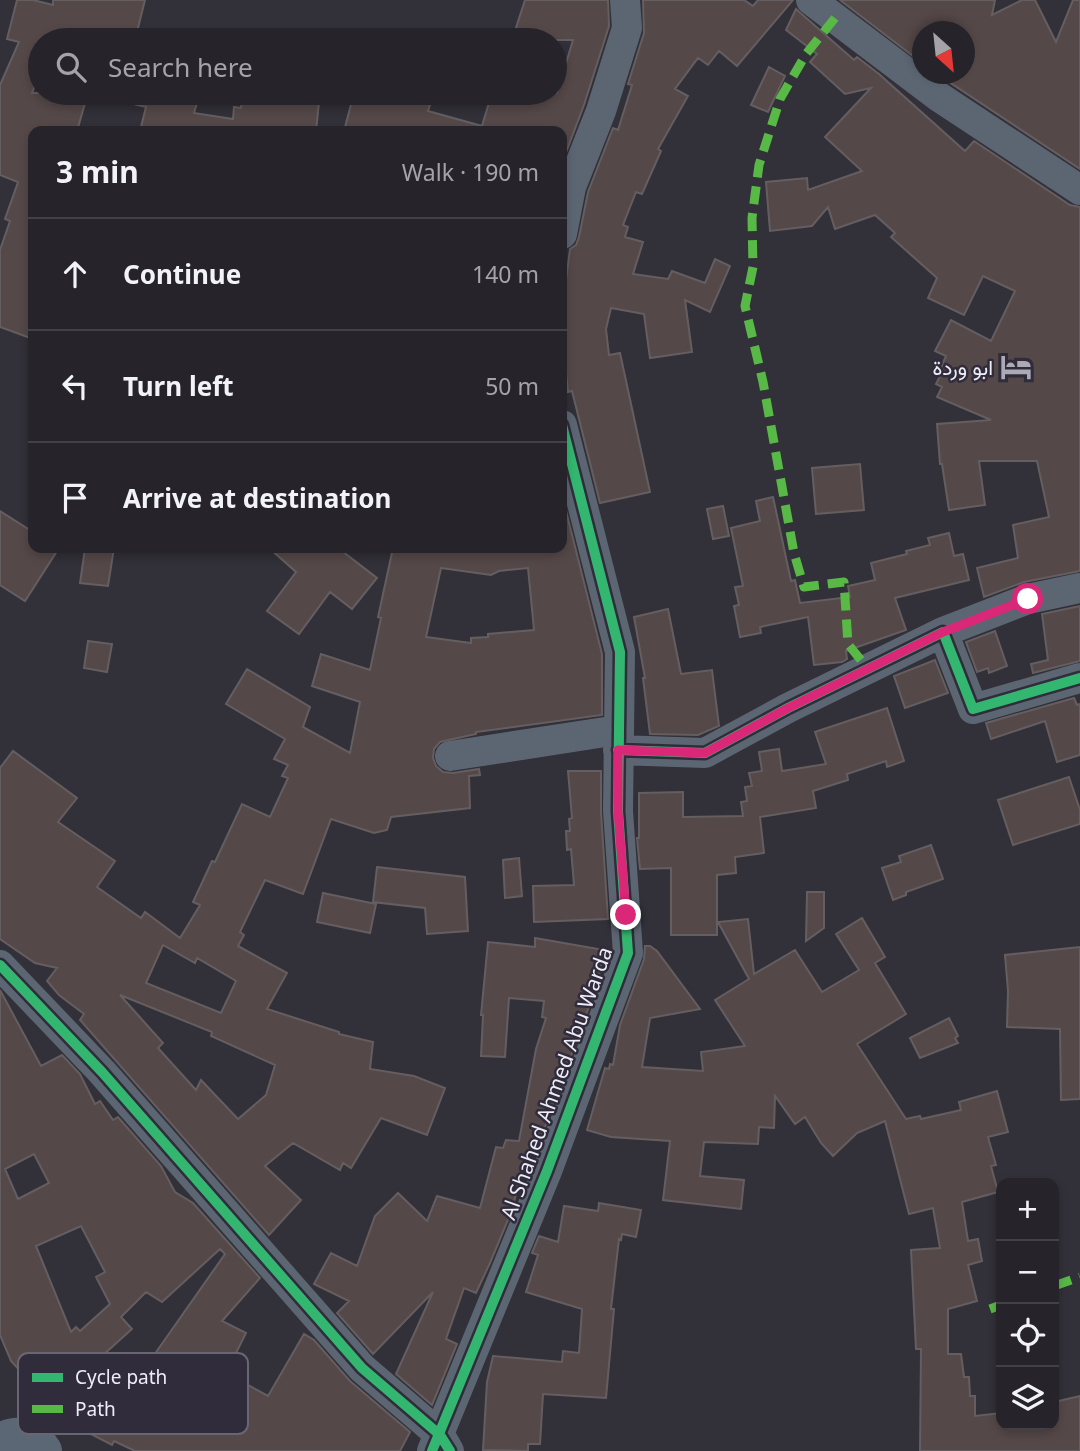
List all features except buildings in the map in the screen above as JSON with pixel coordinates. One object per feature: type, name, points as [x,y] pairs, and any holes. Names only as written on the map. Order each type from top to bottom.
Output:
[{"type":"main road","points":[[0,1443],[15,1436],[24,1437],[33,1440],[43,1451]]},
{"type":"street","points":[[567,208],[571,187],[601,111],[627,29],[625,0]]},
{"type":"street","points":[[811,0],[939,97],[1076,175]]},
{"type":"street","name":"Al Shahed Ahmed Abu Warda","points":[[441,1446],[628,953],[618,811],[620,652],[567,445]]},
{"type":"street","points":[[450,756],[618,740],[705,753],[788,708],[943,632],[1028,599],[1080,588]]},
{"type":"street","points":[[943,632],[973,709],[1080,678]]},
{"type":"street","points":[[0,965],[102,1072],[362,1368],[441,1446]]},
{"type":"marked path","points":[[835,18],[806,54],[780,99],[759,165],[752,218],[753,267],[745,306],[763,382],[794,553],[804,587],[844,582],[848,644],[868,669]]},
{"type":"marked path","points":[[1059,1284],[1080,1277]]},
{"type":"marked path","points":[[990,1309],[996,1307]]},
{"type":"cycle path","points":[[432,1451],[547,1171],[628,953],[618,811],[620,652],[567,445]]},
{"type":"cycle path","points":[[618,750],[705,753],[788,708],[943,632],[973,709],[1080,678]]},
{"type":"cycle path","points":[[0,965],[102,1072],[362,1368],[440,1435],[450,1451]]},
{"type":"place","name":"ابو وردة","points":[[1016,367]]},
{"type":"route","points":[[626,915],[618,811],[618,750],[705,753],[788,708],[943,632],[1028,599]]}]
